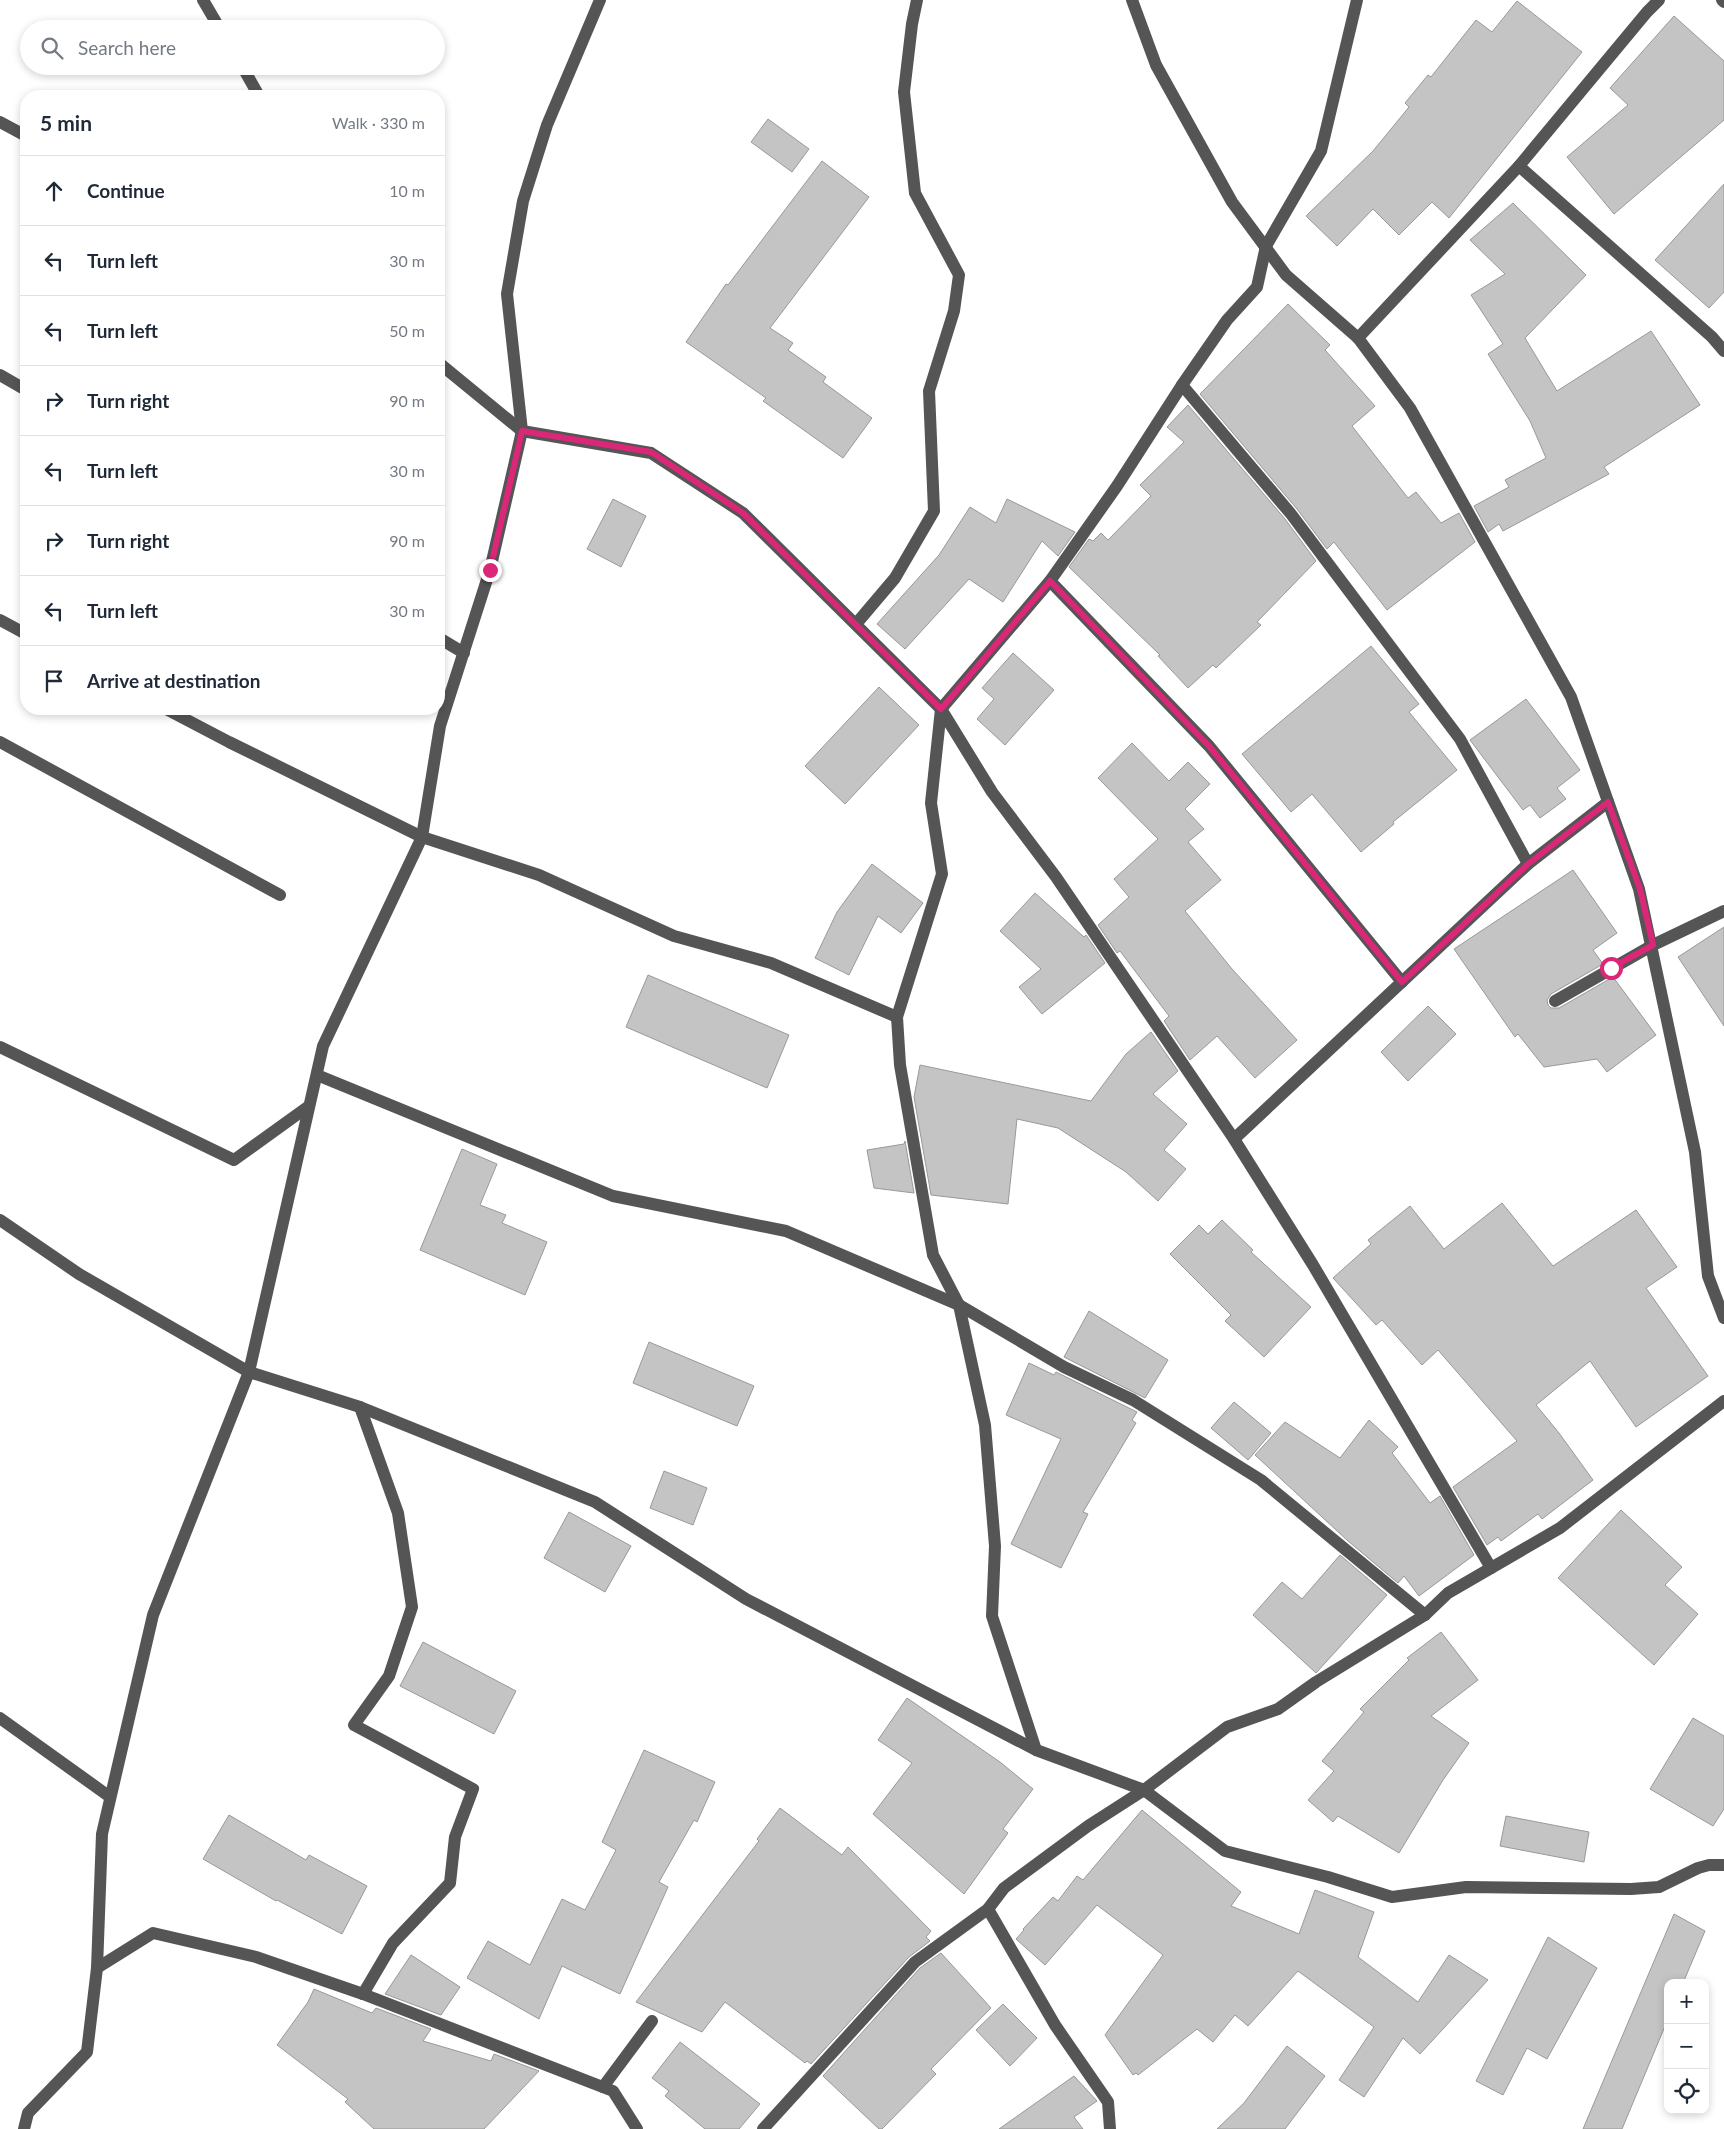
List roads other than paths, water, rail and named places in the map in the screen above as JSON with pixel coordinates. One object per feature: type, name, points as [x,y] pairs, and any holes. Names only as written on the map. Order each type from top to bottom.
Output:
[{"type":"street","points":[[203,0],[215,20]]},
{"type":"street","points":[[445,711],[490,570],[522,431],[507,294],[523,201],[547,125],[600,0]]},
{"type":"street","points":[[856,624],[895,578],[934,511],[929,391],[954,311],[958,275],[915,193],[904,92],[912,24],[917,0]]},
{"type":"street","points":[[1132,0],[1156,65],[1232,202],[1286,275],[1358,338],[1410,408],[1571,697],[1640,889],[1695,1152],[1708,1276],[1724,1318]]},
{"type":"street","points":[[1036,1750],[992,1616],[995,1546],[985,1425],[958,1305],[933,1255],[900,1065],[897,1017],[942,874],[931,802],[941,709],[1050,581],[1117,486],[1226,320],[1257,287],[1266,246],[1321,151],[1357,0]]},
{"type":"street","points":[[1358,338],[1519,166],[1659,0]]},
{"type":"street","points":[[247,75],[256,90]]},
{"type":"street","points":[[0,122],[20,133]]},
{"type":"street","points":[[1519,166],[1712,337],[1724,351]]},
{"type":"street","points":[[445,368],[522,431],[651,452],[743,513],[941,709],[992,792],[1056,877],[1234,1139],[1313,1265],[1491,1568]]},
{"type":"street","points":[[0,375],[20,387]]},
{"type":"street","points":[[1182,385],[1291,514],[1460,739],[1528,864]]},
{"type":"street","points":[[1050,581],[1209,746],[1402,982]]},
{"type":"street","points":[[0,620],[20,631]]},
{"type":"street","points":[[445,642],[464,653]]},
{"type":"street","points":[[177,715],[422,837],[539,875],[674,936],[771,963],[897,1017]]},
{"type":"street","points":[[24,2129],[28,2113],[87,2052],[97,1968],[102,1834],[153,1616],[248,1372],[323,1046],[422,837],[440,726],[444,715]]},
{"type":"street","points":[[0,742],[280,895]]},
{"type":"street","points":[[1234,1139],[1528,864],[1608,802]]},
{"type":"street","points":[[1555,1001],[1653,945],[1724,911]]},
{"type":"street","points":[[0,1047],[234,1160],[309,1106]]},
{"type":"street","points":[[317,1075],[613,1196],[786,1231],[958,1305],[1064,1367],[1133,1400],[1261,1480],[1425,1615]]},
{"type":"street","points":[[0,1220],[79,1274],[248,1372],[360,1407],[595,1502],[746,1599],[1036,1750],[1144,1790],[1225,1850],[1328,1877],[1392,1898],[1466,1887],[1631,1889],[1659,1887],[1698,1868],[1724,1865]]},
{"type":"street","points":[[763,2129],[915,1962],[988,1909],[1004,1888],[1088,1826],[1144,1790],[1227,1727],[1278,1709],[1316,1682],[1425,1615],[1448,1593],[1560,1528],[1724,1401]]},
{"type":"street","points":[[360,1407],[398,1513],[412,1607],[389,1676],[354,1724],[473,1789],[455,1837],[450,1883],[393,1943],[363,1994]]},
{"type":"street","points":[[0,1718],[110,1797]]},
{"type":"street","points":[[988,1909],[1055,2025],[1108,2102],[1110,2129]]},
{"type":"street","points":[[97,1968],[153,1933],[256,1957],[363,1994],[613,2091],[637,2129]]},
{"type":"street","points":[[603,2087],[652,2021]]}]
